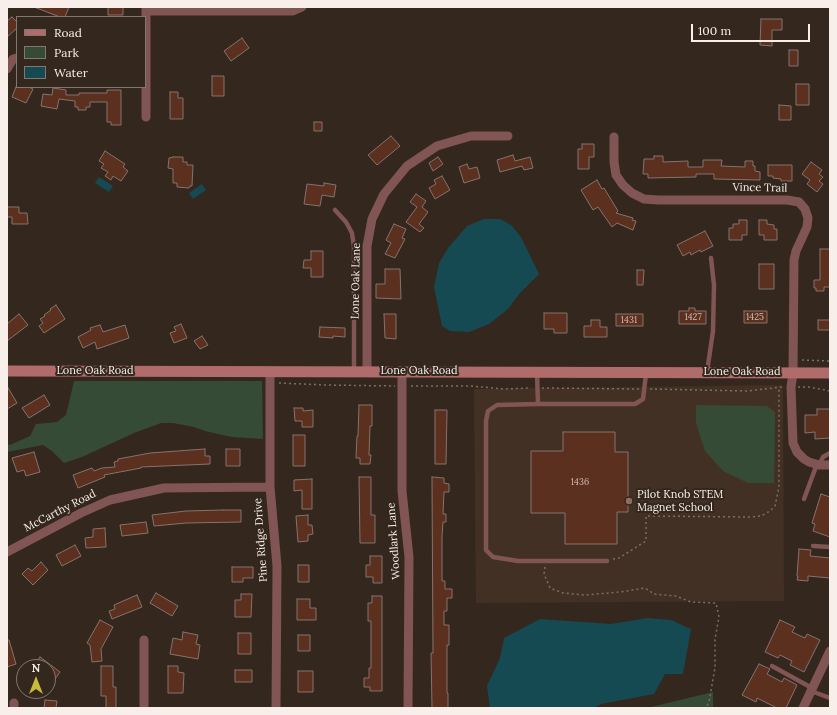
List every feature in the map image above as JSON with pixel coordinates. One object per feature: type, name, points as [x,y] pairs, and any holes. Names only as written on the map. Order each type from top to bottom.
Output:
[{"type":"main road","name":"Lone Oak Road","points":[[7,371],[270,376],[354,371],[830,373]]},
{"type":"street","points":[[146,9],[293,11],[302,7]]},
{"type":"street","points":[[7,69],[13,59],[16,58]]},
{"type":"street","points":[[145,88],[146,117]]},
{"type":"street","name":"Lone Oak Lane","points":[[367,371],[366,246],[372,219],[384,194],[407,166],[437,146],[471,136],[508,136]]},
{"type":"street","name":"Vince Trail","points":[[614,137],[614,162],[616,175],[623,185],[632,193],[644,199],[787,200],[799,202],[805,209],[808,218],[807,227],[796,251],[794,260],[792,387],[793,443],[801,456],[809,462],[818,464]]},
{"type":"street","name":"Woodlark Lane","points":[[402,372],[402,491],[409,556],[408,708]]},
{"type":"street","name":"Pine Ridge Drive","points":[[270,376],[270,487],[277,566],[276,708]]},
{"type":"street","points":[[818,464],[830,465]]},
{"type":"street","name":"McCarthy Road","points":[[7,552],[81,513],[110,500],[164,488],[270,487]]},
{"type":"street","points":[[144,640],[144,708]]},
{"type":"street","points":[[803,708],[830,651]]},
{"type":"lane","points":[[335,210],[346,222],[352,233],[354,247],[354,371]]},
{"type":"lane","points":[[707,372],[713,331],[714,286],[711,258]]},
{"type":"lane","points":[[537,372],[538,404]]},
{"type":"lane","points":[[607,561],[518,561],[493,557],[486,550],[486,421],[488,411],[497,405],[635,404],[643,399],[646,372]]},
{"type":"lane","points":[[804,499],[818,464],[822,457],[830,452]]},
{"type":"lane","points":[[813,546],[830,547]]},
{"type":"lane","points":[[772,666],[830,698]]},
{"type":"path","points":[[793,360],[830,361]]},
{"type":"path","points":[[270,376],[325,385],[471,386],[504,389],[747,390],[778,387],[810,387],[830,391]]},
{"type":"path","points":[[607,561],[619,558],[646,541],[646,516],[750,517],[761,516],[775,506],[779,487],[778,387]]},
{"type":"path","points":[[545,561],[544,574],[550,588],[563,593],[585,595],[645,588],[654,594],[676,596],[691,602],[716,603],[719,617],[715,639],[715,668],[709,702],[706,708]]},
{"type":"shaded area","name":"Pilot Knob STEM Magnet School","points":[[783,385],[784,601],[476,603],[474,389]]},
{"type":"green space","points":[[74,381],[262,381],[263,439],[232,437],[194,427],[173,423],[161,423],[134,433],[82,457],[64,463],[52,451],[43,445],[7,452],[7,444],[10,445],[30,436],[36,424],[57,422],[66,415]]},
{"type":"green space","points":[[696,405],[767,406],[775,412],[774,483],[748,483],[723,471],[705,451],[696,423]]},
{"type":"green space","points":[[713,692],[713,708],[647,708]]},
{"type":"water","points":[[99,177],[113,186],[109,192],[95,183]]},
{"type":"water","points":[[202,184],[206,190],[193,199],[189,193]]},
{"type":"water","points":[[484,219],[500,219],[511,225],[521,237],[539,274],[520,293],[508,309],[489,324],[469,332],[450,331],[442,326],[434,287],[439,263],[448,248],[467,226]]},
{"type":"water","points":[[648,618],[671,620],[691,629],[683,674],[665,674],[654,694],[601,704],[594,708],[490,708],[487,686],[500,658],[504,638],[540,619],[611,624]]},
{"type":"building","points":[[34,7],[69,7],[65,16],[57,16]]},
{"type":"building","points":[[108,7],[123,7],[123,15],[108,15]]},
{"type":"building","points":[[12,17],[16,21],[16,29],[7,37],[7,21]]},
{"type":"building","points":[[761,19],[782,19],[782,30],[772,30],[772,46],[760,45]]},
{"type":"building","points":[[242,38],[249,48],[231,61],[224,51]]},
{"type":"building","points":[[789,50],[798,50],[798,66],[789,66]]},
{"type":"building","points":[[212,76],[224,76],[224,96],[212,96]]},
{"type":"building","points":[[796,84],[809,84],[809,105],[796,105]]},
{"type":"building","points":[[16,87],[33,89],[26,103],[12,97]]},
{"type":"building","points":[[53,88],[66,90],[66,95],[79,95],[79,93],[107,93],[107,90],[121,90],[121,125],[111,125],[111,122],[107,122],[107,102],[90,102],[90,107],[86,107],[86,110],[78,110],[78,107],[75,107],[75,101],[59,99],[57,109],[41,106],[43,94],[52,95]]},
{"type":"building","points":[[170,92],[178,92],[178,98],[183,98],[183,119],[170,119]]},
{"type":"building","points":[[779,105],[791,106],[791,120],[779,120]]},
{"type":"building","points":[[314,122],[322,122],[322,131],[314,131]]},
{"type":"building","points":[[391,136],[400,146],[377,165],[368,155]]},
{"type":"building","points":[[582,144],[594,144],[594,157],[589,157],[589,169],[578,169],[578,149],[582,149]]},
{"type":"building","points":[[105,151],[125,164],[123,167],[128,171],[121,181],[113,176],[111,180],[105,176],[108,172],[101,168],[104,164],[99,161]]},
{"type":"building","points":[[513,155],[515,161],[530,157],[533,168],[524,170],[522,166],[500,172],[497,160]]},
{"type":"building","points":[[654,156],[663,156],[663,162],[688,161],[688,167],[703,167],[703,160],[722,160],[721,166],[745,167],[745,161],[753,161],[755,171],[760,172],[760,180],[714,179],[714,174],[696,174],[696,177],[648,178],[648,174],[643,174],[644,159],[654,159]]},
{"type":"building","points":[[183,157],[183,162],[187,162],[187,165],[193,165],[192,186],[189,188],[177,187],[177,183],[173,183],[173,169],[168,168],[169,158]]},
{"type":"building","points":[[438,157],[443,164],[433,171],[429,163]]},
{"type":"building","points":[[811,162],[822,170],[819,174],[823,177],[819,181],[823,184],[817,192],[807,184],[810,180],[802,174]]},
{"type":"building","points":[[467,164],[469,169],[477,167],[480,178],[464,183],[459,167]]},
{"type":"building","points":[[768,165],[792,165],[792,181],[781,181],[781,179],[768,176]]},
{"type":"building","points":[[442,176],[450,190],[435,199],[429,188],[436,184],[434,180]]},
{"type":"building","points":[[597,180],[602,189],[604,188],[618,211],[616,213],[633,218],[632,220],[636,221],[633,230],[617,223],[612,227],[598,207],[593,210],[581,190]]},
{"type":"building","points":[[324,183],[336,185],[334,197],[322,195],[320,206],[304,204],[307,184],[324,186]]},
{"type":"building","points":[[416,194],[426,201],[422,207],[428,212],[419,224],[424,228],[420,232],[406,222],[417,207],[410,202]]},
{"type":"building","points":[[7,207],[19,207],[19,213],[27,213],[28,224],[12,224],[12,217],[7,217]]},
{"type":"building","points":[[739,220],[747,220],[747,235],[742,235],[742,240],[729,240],[729,228],[733,228],[733,224],[739,224]]},
{"type":"building","points":[[759,220],[767,220],[767,224],[774,225],[774,229],[777,229],[777,240],[764,240],[764,235],[759,235]]},
{"type":"building","points":[[394,224],[406,229],[402,238],[405,239],[395,258],[385,254],[391,243],[386,240]]},
{"type":"building","points":[[705,231],[713,246],[701,252],[700,250],[691,255],[690,252],[683,256],[677,245]]},
{"type":"building","points":[[820,249],[830,249],[830,287],[824,287],[824,291],[816,291],[816,288],[814,288],[814,280],[820,280]]},
{"type":"building","points":[[311,251],[323,251],[323,277],[311,277],[311,268],[303,268],[304,260],[311,260]]},
{"type":"building","points":[[759,264],[774,264],[774,289],[759,289]]},
{"type":"building","points":[[385,269],[400,269],[401,299],[376,298],[376,284],[385,284]]},
{"type":"building","points":[[637,270],[644,270],[643,285],[637,285]]},
{"type":"building","points":[[56,305],[65,319],[44,333],[39,326],[43,323],[40,319]]},
{"type":"building","points":[[689,308],[695,308],[695,311],[706,311],[706,324],[679,324],[679,311],[689,311]]},
{"type":"building","points":[[744,311],[767,311],[767,323],[744,323]]},
{"type":"building","points":[[544,313],[567,313],[567,333],[554,333],[554,329],[544,329]]},
{"type":"building","points":[[19,314],[28,325],[7,341],[7,324]]},
{"type":"building","points":[[384,314],[396,314],[396,339],[385,338]]},
{"type":"building","points":[[616,314],[643,314],[643,326],[616,326]]},
{"type":"building","points":[[591,320],[600,320],[600,327],[607,327],[607,337],[584,337],[584,326],[591,326]]},
{"type":"building","points":[[818,320],[830,320],[830,330],[818,330]]},
{"type":"building","points":[[181,324],[187,338],[174,343],[170,333],[176,331],[174,327]]},
{"type":"building","points":[[100,325],[103,332],[125,325],[129,338],[97,349],[95,342],[83,348],[78,337],[91,330],[90,328]]},
{"type":"building","points":[[320,327],[345,328],[345,337],[319,337]]},
{"type":"building","points":[[202,336],[208,345],[200,349],[194,341]]},
{"type":"building","points":[[7,386],[17,403],[7,409]]},
{"type":"building","points":[[44,395],[50,405],[29,418],[22,408]]},
{"type":"building","points":[[359,405],[372,405],[372,426],[370,426],[369,455],[371,455],[370,464],[360,464],[360,458],[356,458]]},
{"type":"building","points":[[294,408],[303,408],[303,411],[313,410],[313,427],[302,427],[302,421],[295,421]]},
{"type":"building","points":[[817,409],[830,409],[830,438],[815,439],[815,432],[805,433],[805,415],[817,415]]},
{"type":"building","points":[[435,410],[447,410],[446,464],[435,464]]},
{"type":"building","points":[[563,432],[615,432],[615,452],[628,452],[628,512],[617,512],[617,544],[565,544],[565,513],[531,513],[531,451],[563,451]]},
{"type":"building","points":[[293,435],[305,435],[305,466],[293,466]]},
{"type":"building","points":[[205,449],[205,456],[210,456],[210,464],[141,467],[104,475],[105,477],[78,488],[73,475],[92,468],[94,471],[102,468],[115,467],[114,462],[118,461],[118,459],[150,453]]},
{"type":"building","points":[[226,449],[240,449],[240,466],[226,466]]},
{"type":"building","points":[[34,452],[40,472],[26,476],[24,470],[17,472],[12,458]]},
{"type":"building","points":[[359,477],[371,477],[371,515],[375,515],[375,543],[360,543]]},
{"type":"building","points":[[432,477],[444,478],[444,483],[449,484],[449,492],[444,492],[443,514],[446,514],[446,522],[443,522],[442,537],[442,581],[445,581],[445,589],[452,589],[452,598],[447,598],[447,611],[444,611],[444,625],[449,625],[449,645],[447,645],[448,708],[432,708]]},
{"type":"building","points":[[312,479],[312,509],[302,509],[302,490],[294,491],[294,480]]},
{"type":"building","points":[[821,494],[830,497],[830,537],[813,531],[815,524],[812,523]]},
{"type":"building","points":[[241,510],[241,522],[186,523],[154,526],[152,515],[186,511]]},
{"type":"building","points":[[308,515],[308,525],[312,525],[313,534],[308,535],[308,541],[298,542],[296,516]]},
{"type":"building","points":[[146,522],[148,533],[122,536],[120,525]]},
{"type":"building","points":[[105,528],[106,547],[86,548],[85,538],[93,537],[93,529]]},
{"type":"building","points":[[75,545],[81,556],[62,566],[56,555]]},
{"type":"building","points":[[799,549],[811,550],[810,556],[830,558],[830,578],[808,576],[808,581],[797,580]]},
{"type":"building","points":[[370,556],[382,556],[382,583],[373,583],[373,577],[366,577],[366,565],[370,565]]},
{"type":"building","points":[[41,562],[48,570],[33,585],[22,574],[28,568],[32,571]]},
{"type":"building","points":[[298,565],[309,565],[309,582],[298,582]]},
{"type":"building","points":[[232,567],[253,567],[253,578],[243,578],[243,582],[232,582]]},
{"type":"building","points":[[156,593],[178,606],[172,616],[150,603]]},
{"type":"building","points":[[241,594],[252,594],[251,617],[235,617],[235,600],[241,600]]},
{"type":"building","points":[[137,595],[142,607],[112,619],[109,611],[115,609],[114,605]]},
{"type":"building","points":[[372,596],[382,596],[382,691],[370,691],[370,687],[364,687],[364,678],[369,678],[369,668],[371,668],[371,621],[368,621],[368,603],[372,603]]},
{"type":"building","points":[[297,599],[310,599],[310,608],[316,608],[316,620],[297,620]]},
{"type":"building","points":[[100,620],[113,627],[101,649],[102,661],[92,662],[90,645],[87,643]]},
{"type":"building","points":[[780,620],[795,627],[792,632],[805,638],[807,634],[820,640],[804,672],[790,665],[792,661],[780,655],[778,658],[765,652]]},
{"type":"building","points":[[183,632],[198,635],[196,644],[200,645],[198,659],[170,654],[173,638],[182,640]]},
{"type":"building","points":[[238,633],[251,633],[251,654],[238,654]]},
{"type":"building","points":[[298,635],[310,635],[310,651],[298,651]]},
{"type":"building","points":[[7,640],[9,640],[16,664],[7,667]]},
{"type":"building","points":[[759,664],[770,669],[767,674],[782,682],[784,678],[797,685],[786,708],[777,708],[757,698],[756,702],[742,695]]},
{"type":"building","points":[[101,666],[113,666],[113,687],[116,687],[116,708],[106,708],[106,696],[101,696]]},
{"type":"building","points":[[168,666],[178,666],[178,672],[184,673],[183,693],[168,693]]},
{"type":"building","points":[[56,669],[60,672],[56,678]]},
{"type":"building","points":[[235,670],[252,670],[252,682],[235,682]]},
{"type":"building","points":[[298,671],[313,671],[313,692],[298,692]]},
{"type":"building","points":[[45,700],[57,701],[56,708],[44,708]]},
{"type":"place","name":"Pilot Knob STEM Magnet School","points":[[629,501]]}]
